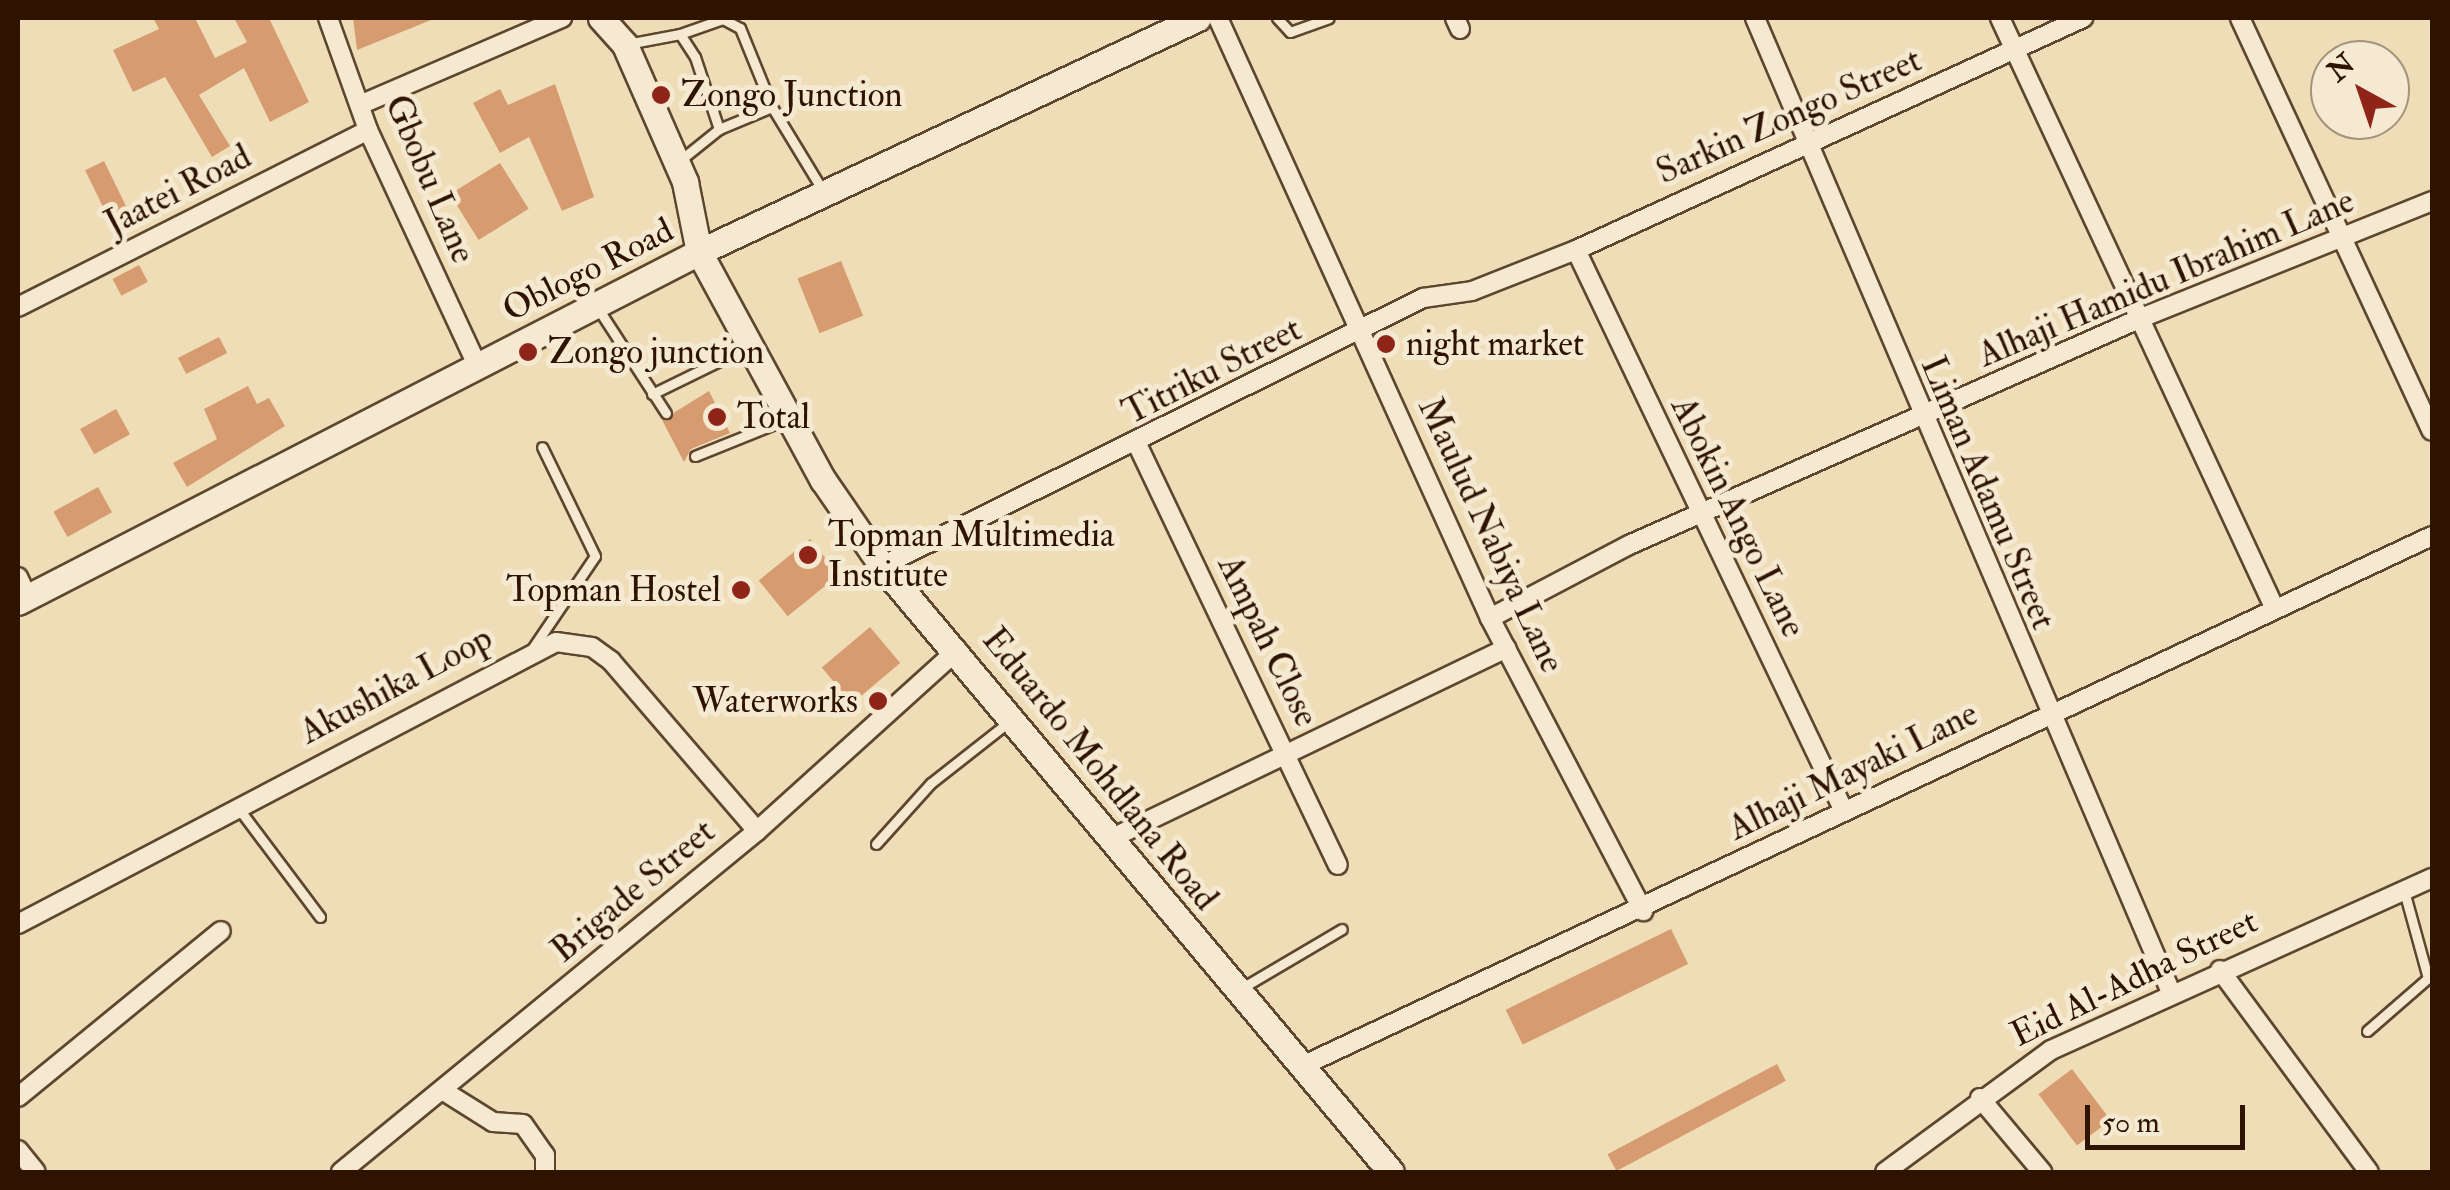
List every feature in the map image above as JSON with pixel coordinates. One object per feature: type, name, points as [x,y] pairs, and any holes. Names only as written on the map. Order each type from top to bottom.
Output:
[{"type":"main road","name":"Eduardo Mohdlana Road","points":[[601,18],[625,45],[676,163],[699,252],[756,344],[790,418],[882,566],[957,650],[1302,1066],[1382,1169]]},
{"type":"main road","name":"Oblogo Road","points":[[21,591],[170,531],[477,364],[598,310],[699,252],[1198,18]]},
{"type":"street","name":"Gbobu Lane","points":[[328,18],[362,104],[368,130],[477,364]]},
{"type":"street","points":[[362,104],[562,18]]},
{"type":"street","name":"Maulud Nabiya Lane","points":[[1218,18],[1490,618],[1642,910]]},
{"type":"street","name":"Liman Adamu Street","points":[[1755,18],[1806,150],[2170,990]]},
{"type":"street","points":[[2000,18],[2276,610]]},
{"type":"street","name":"Sarkin Zongo Street","points":[[1576,250],[1806,150],[2083,18]]},
{"type":"street","points":[[2240,18],[2347,234],[2432,431]]},
{"type":"street","name":"Jaatei Road","points":[[18,307],[368,130]]},
{"type":"street","name":"Alhaji Hamidu Ibrahim Lane","points":[[1490,618],[1700,516],[1922,421],[2141,318],[2432,202]]},
{"type":"street","name":"Titriku Street","points":[[882,566],[1138,446],[1423,298],[1472,290],[1576,250]]},
{"type":"street","name":"Abokin Ango Lane","points":[[1576,250],[1844,811]]},
{"type":"street","name":"Ampah Close","points":[[1138,446],[1338,864]]},
{"type":"street","name":"Alhaji Mayaki Lane","points":[[1302,1066],[1642,910],[2048,714],[2432,536]]},
{"type":"street","name":"Akushika Loop","points":[[18,924],[530,651],[574,641],[602,654],[757,831]]},
{"type":"street","points":[[1110,839],[1285,750],[1506,648]]},
{"type":"street","name":"Brigade Street","points":[[341,1172],[358,1166],[442,1090],[757,831],[957,650]]},
{"type":"street","name":"Eid Al-Adha Street","points":[[1885,1172],[1980,1098],[2170,990],[2432,878]]},
{"type":"street","points":[[18,1097],[221,931]]},
{"type":"street","points":[[2220,970],[2368,1172]]},
{"type":"street","points":[[442,1090],[494,1122],[523,1124],[545,1155],[544,1172]]},
{"type":"street","points":[[1980,1098],[2042,1172]]},
{"type":"street","points":[[18,1150],[36,1172]]},
{"type":"lane","points":[[1277,18],[1290,32],[1330,18]]},
{"type":"lane","points":[[625,45],[733,22],[772,107],[824,194]]},
{"type":"lane","points":[[680,34],[720,129]]},
{"type":"lane","points":[[676,163],[720,129],[772,107]]},
{"type":"lane","points":[[598,310],[666,413]]},
{"type":"lane","points":[[652,394],[756,344]]},
{"type":"lane","points":[[694,456],[790,418]]},
{"type":"lane","points":[[530,651],[595,556],[542,447]]},
{"type":"lane","points":[[876,844],[931,782],[1013,718]]},
{"type":"lane","points":[[237,806],[320,917]]},
{"type":"lane","points":[[2368,1031],[2428,978],[2404,891]]},
{"type":"lane","points":[[1238,990],[1342,929]]},
{"type":"building","points":[[153,18],[195,18],[215,58],[247,42],[234,18],[269,18],[309,102],[270,122],[244,68],[199,95],[230,146],[212,157],[165,77],[133,92],[113,50],[159,29]]},
{"type":"building","points":[[353,18],[436,18],[357,50]]},
{"type":"building","points":[[555,84],[594,197],[562,211],[529,137],[500,153],[473,103],[500,89],[508,105]]},
{"type":"building","points":[[104,161],[128,210],[109,220],[85,170]]},
{"type":"building","points":[[500,163],[529,209],[479,240],[450,194]]},
{"type":"building","points":[[841,261],[863,316],[820,333],[797,279]]},
{"type":"building","points":[[139,265],[148,282],[121,296],[113,279]]},
{"type":"building","points":[[219,337],[227,353],[186,374],[178,358]]},
{"type":"building","points":[[248,386],[257,404],[269,398],[285,426],[187,487],[173,463],[217,439],[204,409]]},
{"type":"building","points":[[709,391],[730,433],[691,449],[684,462],[662,420]]},
{"type":"building","points":[[116,409],[130,434],[94,454],[80,429]]},
{"type":"building","points":[[98,487],[112,512],[67,537],[53,512]]},
{"type":"building","points":[[810,539],[839,575],[788,616],[759,581]]},
{"type":"building","points":[[870,627],[900,663],[852,703],[822,667]]},
{"type":"building","points":[[1671,929],[1688,964],[1523,1045],[1506,1010]]},
{"type":"building","points":[[1777,1064],[1786,1081],[1616,1171],[1607,1154]]},
{"type":"building","points":[[2072,1069],[2111,1120],[2077,1145],[2038,1094]]},
{"type":"place","name":"Zongo Junction","points":[[661,95]]},
{"type":"place","name":"night market","points":[[1386,344]]},
{"type":"place","name":"Zongo junction","points":[[528,352]]},
{"type":"place","name":"Total","points":[[717,417]]},
{"type":"place","name":"Topman Multimedia Institute","points":[[808,555]]},
{"type":"place","name":"Topman Hostel","points":[[741,590]]},
{"type":"place","name":"Waterworks","points":[[878,701]]}]
